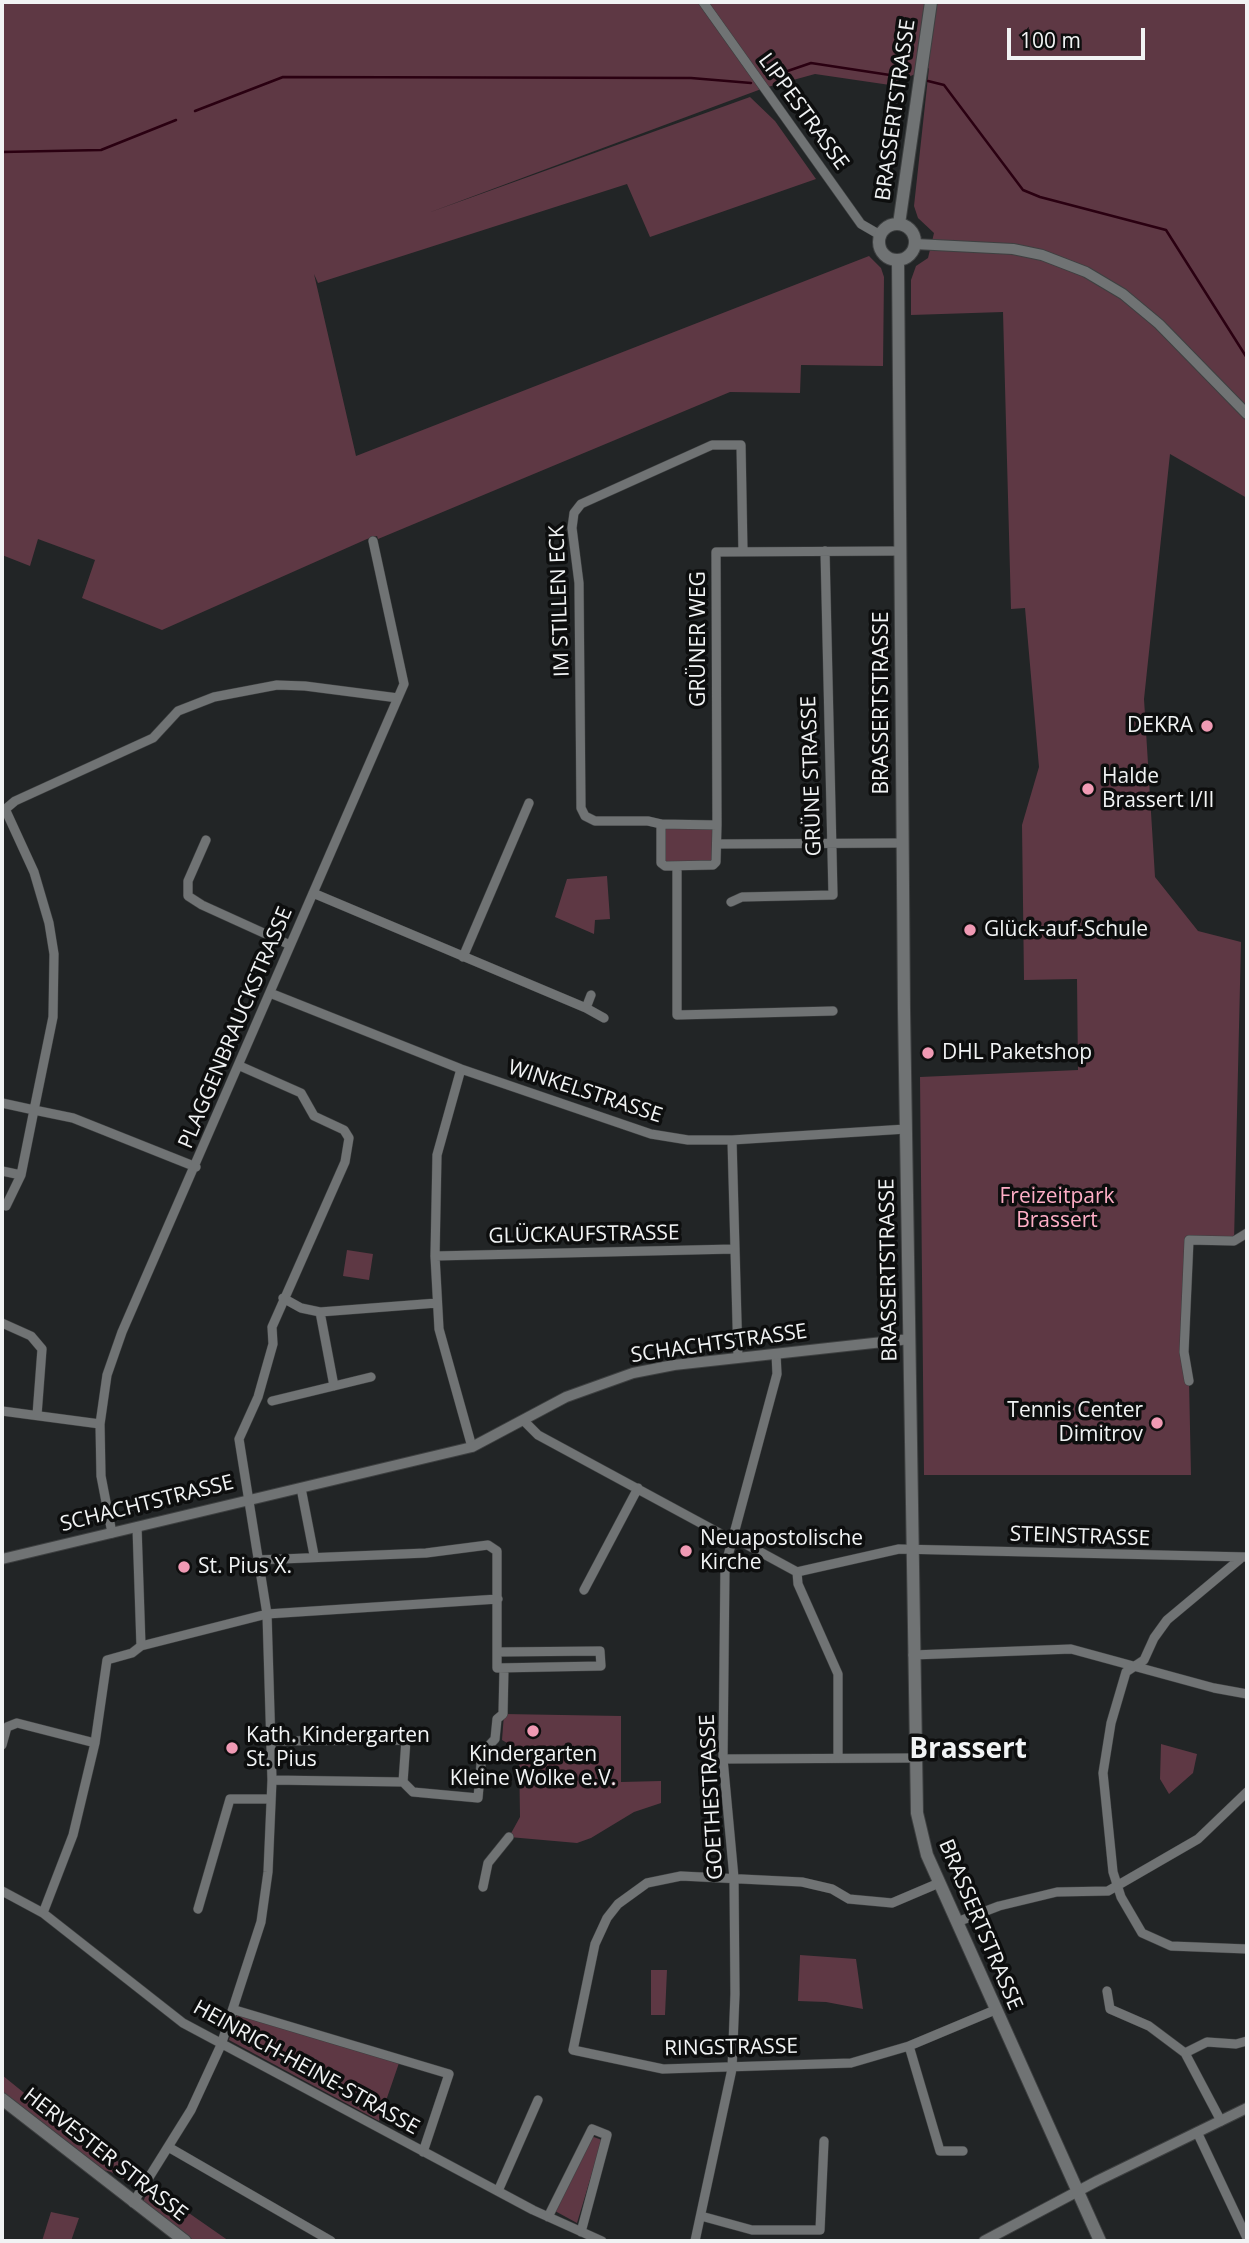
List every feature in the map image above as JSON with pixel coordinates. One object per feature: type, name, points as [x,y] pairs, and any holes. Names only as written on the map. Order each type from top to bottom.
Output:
[{"type":"main road","name":"BRASSERTSTRASSE","points":[[900,224],[931,2]]},
{"type":"main road","points":[[900,224],[909,229],[915,244],[910,255],[898,261],[885,256],[879,243],[880,235],[888,226],[900,224]]},
{"type":"main road","name":"BRASSERTSTRASSE","points":[[898,261],[902,842],[917,1813],[927,1855],[1100,2241]]},
{"type":"main road","name":"HERVESTER STRASSE","points":[[2,2099],[185,2241]]},
{"type":"street","name":"LIPPESTRASSE","points":[[703,2],[861,224],[880,235]]},
{"type":"street","points":[[915,244],[1013,249],[1042,255],[1086,272],[1123,294],[1159,324],[1247,414]]},
{"type":"street","name":"IM STILLEN ECK","points":[[661,824],[648,821],[595,821],[585,816],[581,808],[579,583],[572,527],[574,513],[581,504],[712,445],[741,445],[743,552]]},
{"type":"street","name":"PLAGGENBRAUCKSTRASSE","points":[[112,1533],[101,1475],[100,1424],[107,1374],[175,1205],[196,1167],[404,684],[373,541]]},
{"type":"street","name":"GRÜNE STRASSE","points":[[731,902],[741,897],[833,895],[825,551]]},
{"type":"street","name":"GRÜNER WEG","points":[[717,844],[716,552],[900,551]]},
{"type":"street","points":[[2,1205],[6,1206],[21,1175],[53,1017],[54,954],[49,923],[34,872],[4,811],[15,801],[152,738],[178,711],[214,697],[277,685],[305,685],[398,698]]},
{"type":"street","points":[[463,957],[529,803]]},
{"type":"street","points":[[717,825],[661,824],[661,863],[665,866],[713,865],[716,862],[717,844],[902,842]]},
{"type":"street","points":[[206,840],[188,881],[188,896],[290,945]]},
{"type":"street","points":[[677,866],[677,1015],[833,1011]]},
{"type":"street","points":[[313,893],[604,1018]]},
{"type":"street","name":"WINKELSTRASSE","points":[[270,993],[461,1069],[651,1134],[688,1140],[732,1140],[906,1129]]},
{"type":"street","points":[[586,1008],[591,995]]},
{"type":"street","points":[[133,2203],[170,2148],[221,2045],[261,1922],[268,1872],[272,1780],[267,1614],[239,1438],[258,1397],[273,1344],[272,1326],[345,1162],[349,1138],[344,1130],[314,1116],[303,1096],[240,1066]]},
{"type":"street","points":[[461,1069],[446,1115],[437,1156],[435,1256],[439,1329],[472,1447]]},
{"type":"street","points":[[2,1103],[73,1118],[196,1167]]},
{"type":"street","points":[[732,1140],[738,1358]]},
{"type":"street","points":[[2,1171],[21,1175]]},
{"type":"street","points":[[1189,1381],[1184,1352],[1189,1240],[1234,1241],[1247,1233]]},
{"type":"street","name":"GLÜCKAUFSTRASSE","points":[[435,1256],[734,1249]]},
{"type":"street","points":[[283,1298],[301,1308],[320,1312],[437,1303]]},
{"type":"street","points":[[320,1312],[334,1386]]},
{"type":"street","points":[[2,1323],[31,1336],[42,1349],[37,1415]]},
{"type":"street","name":"SCHACHTSTRASSE","points":[[2,1559],[472,1447],[566,1397],[633,1373],[910,1339]]},
{"type":"street","name":"GOETHESTRASSE","points":[[695,2241],[732,2069],[735,1994],[734,1878],[723,1759],[725,1567],[777,1374],[776,1354]]},
{"type":"street","points":[[272,1401],[372,1377]]},
{"type":"street","points":[[2,1411],[100,1424]]},
{"type":"street","points":[[524,1421],[538,1435],[732,1540],[740,1541],[797,1572],[798,1584],[838,1674],[838,1758]]},
{"type":"street","points":[[301,1488],[314,1555]]},
{"type":"street","points":[[584,1590],[638,1489]]},
{"type":"street","points":[[137,1527],[141,1646]]},
{"type":"street","points":[[258,1560],[314,1555],[426,1553],[483,1544],[497,1551],[497,1652],[503,1714],[497,1719],[495,1739],[482,1753],[478,1798],[413,1792],[403,1783],[272,1780]]},
{"type":"street","name":"STEINSTRASSE","points":[[797,1572],[899,1549],[1244,1558]]},
{"type":"street","points":[[1244,1558],[1184,1604],[1154,1638],[1144,1660],[1126,1672],[1111,1723],[1104,1773],[1107,1833],[1116,1885],[1142,1933],[1171,1946],[1247,1949]]},
{"type":"street","points":[[43,1913],[73,1835],[94,1743],[107,1660],[132,1653],[141,1646],[267,1614],[498,1599]]},
{"type":"street","points":[[913,1655],[1072,1649],[1214,1688],[1247,1694]]},
{"type":"street","points":[[497,1652],[600,1651],[601,1667],[500,1668]]},
{"type":"street","points":[[2,1745],[7,1727],[16,1723],[94,1743]]},
{"type":"street","points":[[272,1741],[406,1741],[403,1783]]},
{"type":"street","points":[[723,1759],[915,1758]]},
{"type":"street","points":[[957,1922],[1028,1898],[1058,1892],[1108,1891],[1198,1839],[1247,1792]]},
{"type":"street","points":[[198,1909],[230,1799],[271,1799]]},
{"type":"street","points":[[483,1887],[488,1863],[509,1837]]},
{"type":"street","name":"RINGSTRASSE","points":[[939,1883],[891,1903],[849,1899],[832,1889],[802,1882],[681,1876],[647,1883],[618,1904],[607,1918],[595,1944],[573,2050],[663,2069],[732,2069],[851,2063],[909,2046],[996,2010]]},
{"type":"street","name":"HEINRICH-HEINE-STRASSE","points":[[2,1892],[43,1913],[183,2023],[423,2152],[548,2217],[602,2241]]},
{"type":"street","points":[[1107,1991],[1110,2010],[1149,2026],[1185,2053],[1221,2121]]},
{"type":"street","points":[[234,2010],[449,2074],[423,2152]]},
{"type":"street","points":[[1185,2053],[1207,2042],[1237,2044],[1247,2041]]},
{"type":"street","points":[[909,2046],[940,2151],[963,2151]]},
{"type":"street","points":[[498,2191],[538,2101]]},
{"type":"street","points":[[984,2241],[999,2238],[1077,2192],[1247,2108]]},
{"type":"street","points":[[548,2217],[592,2129],[607,2135],[581,2232]]},
{"type":"street","points":[[1197,2132],[1247,2238]]},
{"type":"street","points":[[701,2216],[752,2230],[820,2230],[824,2141]]},
{"type":"street","points":[[170,2148],[331,2241]]},
{"type":"green space","name":"Freizeitpark Brassert","points":[[2,2],[1247,2],[1247,498],[1170,454],[1144,699],[1155,877],[1198,931],[1241,942],[1234,1241],[1190,1240],[1184,1352],[1189,1381],[1191,1475],[924,1475],[920,1077],[1078,1070],[1077,979],[1024,980],[1022,825],[1039,767],[1025,608],[1011,609],[1003,312],[911,315],[911,280],[916,266],[928,258],[934,233],[918,218],[914,206],[929,68],[890,85],[815,74],[764,88],[428,213],[750,97],[775,121],[816,179],[650,237],[627,184],[318,283],[314,274],[356,456],[869,256],[881,268],[884,277],[883,366],[801,365],[800,393],[730,392],[378,539],[377,536],[367,539],[162,630],[82,598],[95,560],[38,539],[30,566],[2,555]]},
{"type":"green space","points":[[667,827],[710,828],[714,832],[713,859],[710,862],[668,863],[665,860],[664,831]]},
{"type":"green space","points":[[607,876],[610,919],[595,920],[594,934],[555,917],[567,879]]},
{"type":"green space","points":[[347,1250],[373,1254],[369,1280],[343,1276]]},
{"type":"green space","points":[[504,1714],[621,1716],[621,1782],[661,1781],[661,1803],[634,1812],[591,1838],[577,1843],[509,1837],[520,1817],[519,1750],[502,1740]]},
{"type":"green space","points":[[1161,1744],[1197,1754],[1193,1773],[1169,1794],[1160,1779]]},
{"type":"green space","points":[[800,1955],[856,1959],[863,2009],[826,2002],[798,2001]]},
{"type":"green space","points":[[651,1970],[667,1970],[665,2015],[651,2015]]},
{"type":"green space","points":[[237,2015],[399,2063],[379,2121],[229,2040]]},
{"type":"green space","points":[[2,2075],[102,2156],[106,2152],[136,2176],[143,2176],[137,2187],[111,2172],[100,2169],[2,2093]]},
{"type":"green space","points":[[591,2136],[602,2140],[577,2223],[555,2211]]},
{"type":"green space","points":[[150,2186],[229,2241],[194,2241],[143,2202]]},
{"type":"green space","points":[[51,2212],[79,2218],[71,2241],[42,2241]]},
{"type":"waterway","points":[[770,77],[811,63],[903,77]]},
{"type":"waterway","points":[[195,111],[283,77],[691,78],[751,83]]},
{"type":"waterway","points":[[928,81],[944,85],[1023,190],[1040,197],[1166,230],[1247,358]]},
{"type":"waterway","points":[[2,152],[101,150],[176,120]]},
{"type":"place","name":"DEKRA","points":[[1207,726]]},
{"type":"place","name":"Halde Brassert I/II","points":[[1088,789]]},
{"type":"place","name":"Glück-auf-Schule","points":[[970,930]]},
{"type":"place","name":"DHL Paketshop","points":[[928,1053]]},
{"type":"place","name":"Tennis Center Dimitrov","points":[[1157,1423]]},
{"type":"place","name":"Neuapostolische Kirche","points":[[686,1551]]},
{"type":"place","name":"St. Pius X.","points":[[184,1567]]},
{"type":"place","name":"Kindergarten Kleine Wolke e.V.","points":[[533,1731]]},
{"type":"place","name":"Kath. Kindergarten St. Pius","points":[[232,1748]]},
{"type":"district","name":"Brassert","points":[[968,1750]]}]
